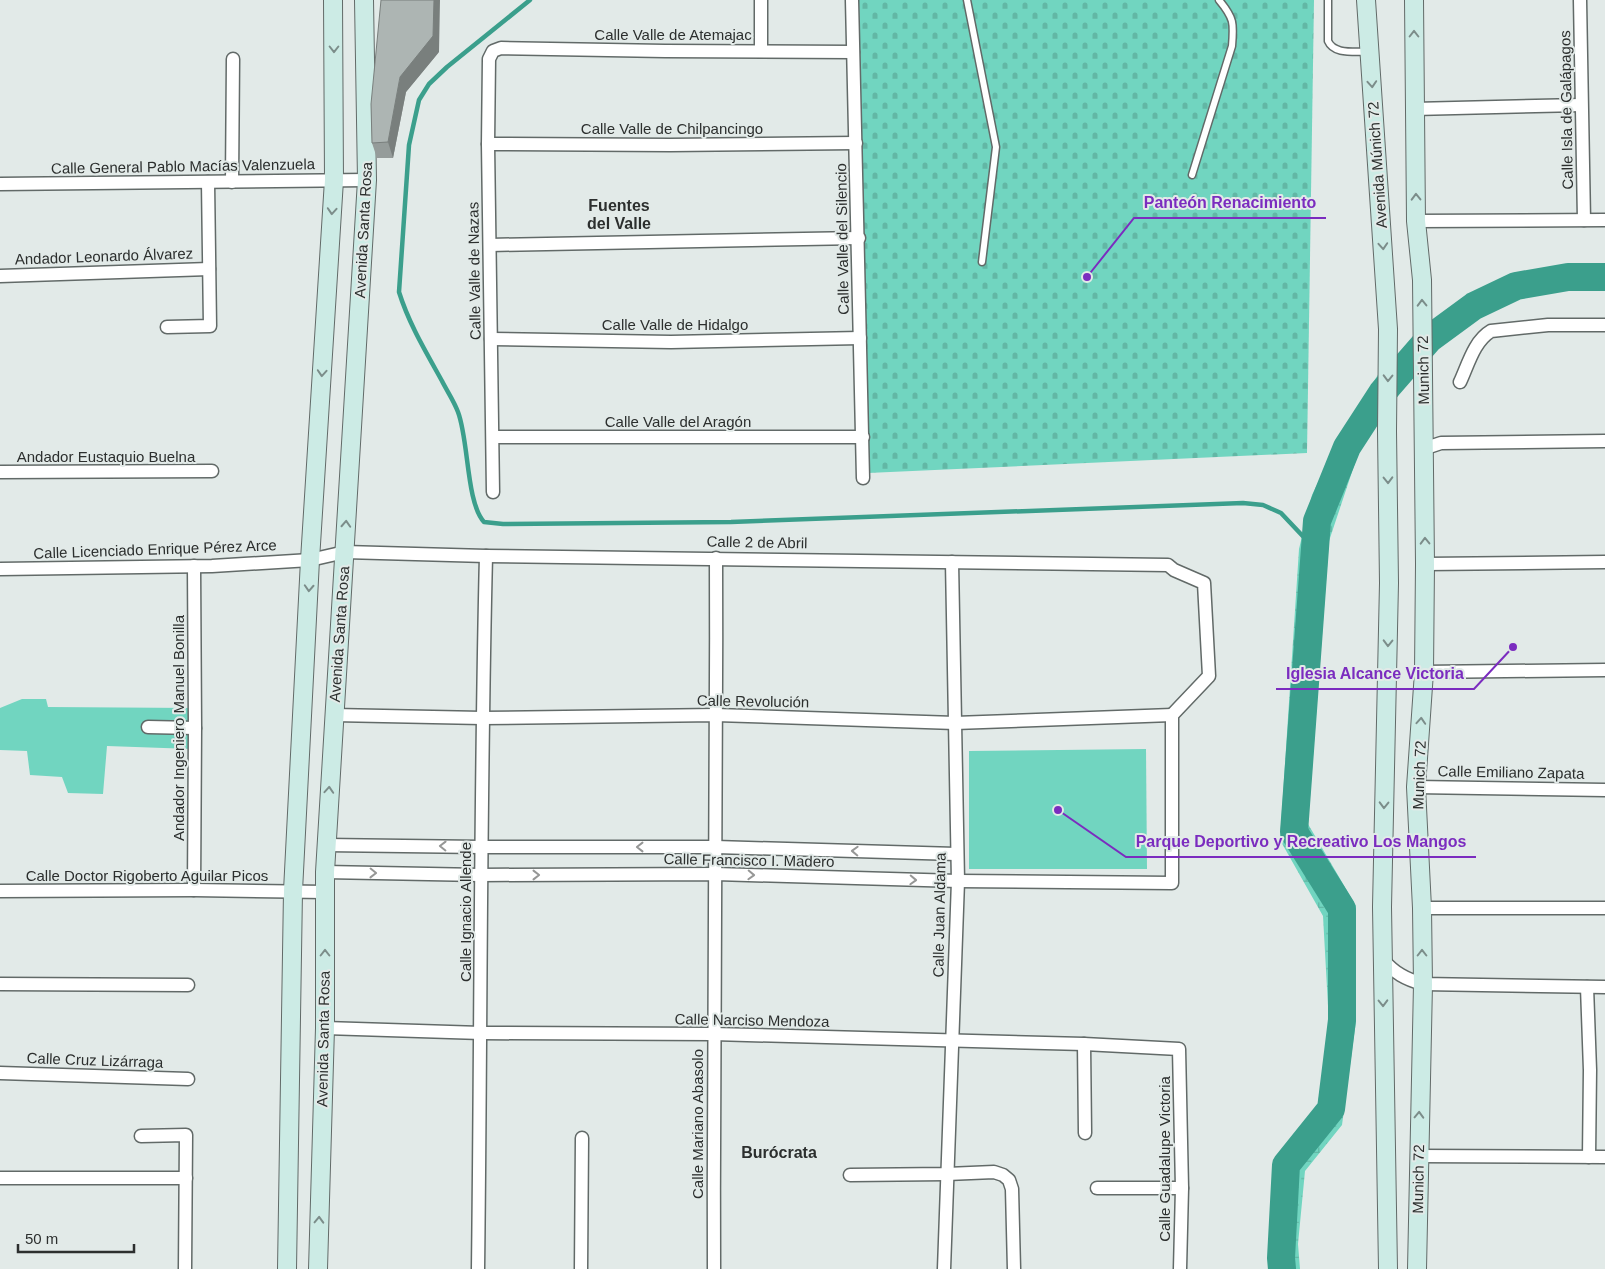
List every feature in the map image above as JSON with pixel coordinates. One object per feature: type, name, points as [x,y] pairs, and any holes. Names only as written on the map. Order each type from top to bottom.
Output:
[{"type":"main road","name":"Avenida Santa Rosa","points":[[287,1269],[293,890],[310,560],[334,180],[333,0]]},
{"type":"main road","name":"Avenida Santa Rosa","points":[[318,1269],[325,1028],[326,845],[367,180],[364,0]]},
{"type":"main road","name":"Avenida Múnich 72","points":[[1366,0],[1388,329]]},
{"type":"main road","points":[[1414,0],[1416,221]]},
{"type":"main road","name":"Munich 72","points":[[1416,221],[1422,280],[1425,564],[1424,672],[1416,787],[1422,908],[1423,984],[1418,1156],[1419,1265]]},
{"type":"main road","name":"Munich 72","points":[[1388,329],[1389,583],[1382,907],[1388,1269]]},
{"type":"street","points":[[760,0],[761,51]]},
{"type":"street","name":"Calle Valle del Silencio","points":[[852,0],[863,478]]},
{"type":"street","name":"Calle Isla de Galápagos","points":[[1580,0],[1584,220]]},
{"type":"street","name":"Calle Valle de Atemajac","points":[[493,51],[500,48],[853,52]]},
{"type":"street","name":"Calle Valle de Nazas","points":[[493,51],[489,59],[488,144],[493,492]]},
{"type":"street","points":[[232,182],[233,59]]},
{"type":"street","points":[[1414,109],[1581,105]]},
{"type":"street","name":"Calle Valle de Chilpancingo","points":[[488,144],[680,145],[856,143]]},
{"type":"street","name":"Calle General Pablo Macías Valenzuela","points":[[0,184],[367,180]]},
{"type":"street","points":[[167,327],[210,326],[208,182]]},
{"type":"street","points":[[1416,221],[1605,220]]},
{"type":"street","points":[[490,245],[858,238]]},
{"type":"street","name":"Andador Leonardo Álvarez","points":[[0,276],[209,269]]},
{"type":"street","points":[[1460,382],[1478,342],[1491,331],[1548,325],[1605,325]]},
{"type":"street","name":"Calle Valle de Hidalgo","points":[[491,339],[671,342],[860,338]]},
{"type":"street","name":"Calle Valle del Aragón","points":[[492,437],[863,437]]},
{"type":"street","points":[[1423,449],[1441,443],[1605,442]]},
{"type":"street","name":"Andador Eustaquio Buelna","points":[[0,472],[212,472]]},
{"type":"street","name":"Calle Licenciado Enrique Pérez Arce","points":[[0,569],[194,566],[310,560],[345,552]]},
{"type":"street","name":"Calle 2 de Abril","points":[[345,552],[486,556],[1168,565],[1174,570],[1204,583],[1209,676],[1172,715]]},
{"type":"street","name":"Calle Ignacio Allende","points":[[478,1269],[481,1033],[480,875],[486,556]]},
{"type":"street","name":"Calle Mariano Abasolo","points":[[714,1269],[713,1034],[716,874],[716,558]]},
{"type":"street","name":"Calle Juan Aldama","points":[[944,1269],[958,881],[952,562]]},
{"type":"street","points":[[1425,564],[1605,562]]},
{"type":"street","name":"Andador Ingeniero Manuel Bonilla","points":[[194,566],[194,890]]},
{"type":"street","points":[[1424,672],[1605,670]]},
{"type":"street","name":"Calle Revolución","points":[[334,715],[482,718],[716,715],[955,723],[1172,715]]},
{"type":"street","name":"Calle Francisco I. Madero","points":[[325,872],[480,875],[716,874],[958,881],[1172,883],[1172,715]]},
{"type":"street","points":[[148,727],[195,728]]},
{"type":"street","name":"Calle Emiliano Zapata","points":[[1416,787],[1605,790]]},
{"type":"street","name":"Calle Francisco I. Madero","points":[[326,845],[716,847],[956,854]]},
{"type":"street","name":"Calle Doctor Rigoberto Aguilar Picos","points":[[0,891],[293,890],[325,892]]},
{"type":"street","points":[[1422,908],[1605,908]]},
{"type":"street","points":[[1383,960],[1397,974],[1423,984],[1605,987]]},
{"type":"street","points":[[0,984],[188,984]]},
{"type":"street","points":[[1587,987],[1590,1070],[1589,1157]]},
{"type":"street","name":"Calle Narciso Mendoza","points":[[325,1028],[481,1033],[713,1034],[1084,1044],[1179,1049]]},
{"type":"street","points":[[1084,1044],[1084,1133]]},
{"type":"street","name":"Calle Guadalupe Victoria","points":[[1179,1049],[1182,1188],[1180,1269]]},
{"type":"street","name":"Calle Cruz Lizárraga","points":[[0,1073],[188,1079]]},
{"type":"street","points":[[141,1136],[186,1135],[185,1269]]},
{"type":"street","points":[[581,1269],[582,1138]]},
{"type":"street","points":[[1418,1156],[1605,1157]]},
{"type":"street","points":[[850,1175],[994,1172],[1003,1175],[1008,1180],[1012,1189],[1014,1269]]},
{"type":"street","points":[[0,1178],[186,1178]]},
{"type":"street","points":[[1097,1188],[1182,1188]]},
{"type":"lane","points":[[967,0],[996,147],[982,262]]},
{"type":"lane","points":[[1192,175],[1232,46],[1234,25],[1228,11],[1219,0]]},
{"type":"lane","points":[[1328,0],[1328,41],[1330,46],[1335,50],[1370,52]]},
{"type":"green space","points":[[859,0],[1314,0],[1307,453],[868,473]]},
{"type":"green space","points":[[1429,339],[1398,396],[1360,448],[1329,541],[1308,824],[1356,906],[1356,1021],[1342,1125],[1305,1171],[1298,1244],[1300,1269],[1277,1269],[1281,1258],[1272,1179],[1318,1104],[1329,1024],[1323,916],[1280,840],[1299,549],[1312,495],[1343,431],[1379,373]]},
{"type":"green space","points":[[22,699],[46,699],[48,707],[193,708],[192,749],[107,746],[103,794],[68,793],[62,777],[30,775],[27,751],[0,750],[0,708]]},
{"type":"green space","points":[[1146,749],[1147,869],[969,869],[969,751]]},
{"type":"building","points":[[381,0],[434,0],[433,36],[400,77],[388,142],[372,143],[371,104]]},
{"type":"waterway","points":[[530,0],[447,67],[429,84],[419,100],[409,145],[399,292],[413,327],[458,412],[462,424],[474,500],[478,513],[484,522],[503,524],[731,522],[1243,503],[1263,505],[1281,513],[1314,548]]},
{"type":"waterway","points":[[1282,1269],[1286,1165],[1331,1109],[1342,1020],[1342,909],[1294,832],[1317,521],[1347,447],[1382,393],[1429,339],[1474,306],[1516,286],[1568,277],[1605,277]]},
{"type":"place","name":"Panteón Renacimiento","points":[[1087,277]]},
{"type":"place","name":"Iglesia Alcance Victoria","points":[[1513,647]]},
{"type":"place","name":"Parque Deportivo y Recreativo Los Mangos","points":[[1058,810]]},
{"type":"district","name":"Fuentes del Valle","points":[[619,214]]},
{"type":"district","name":"Burócrata","points":[[779,1152]]}]
